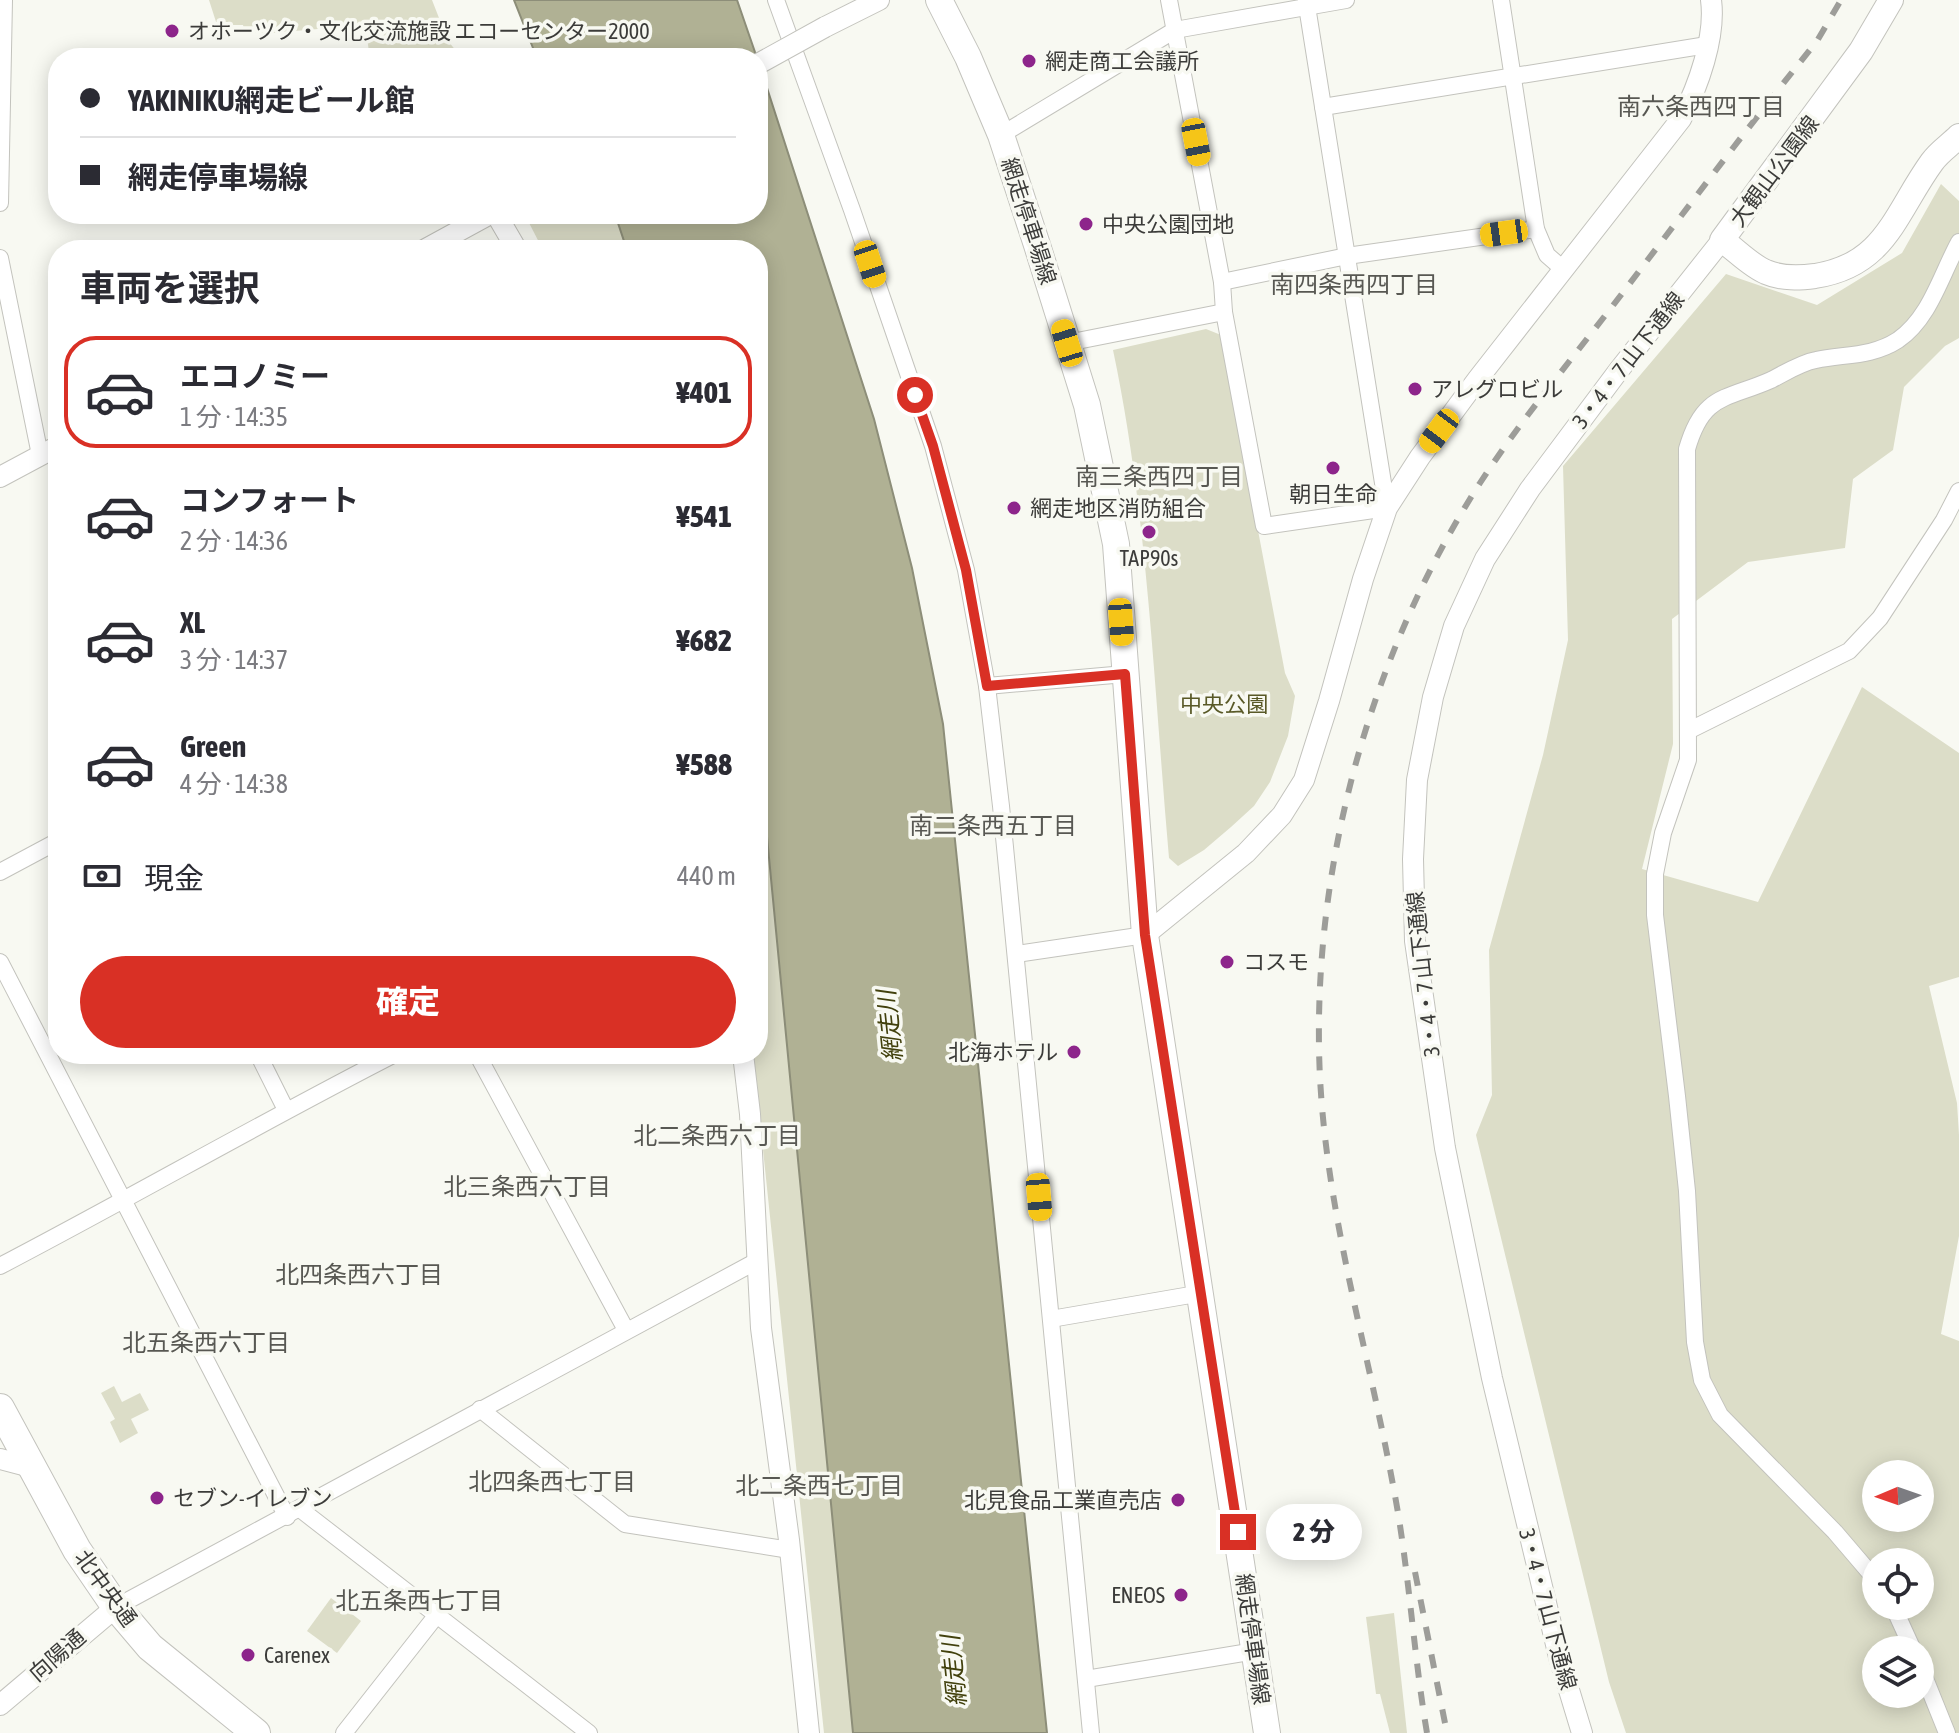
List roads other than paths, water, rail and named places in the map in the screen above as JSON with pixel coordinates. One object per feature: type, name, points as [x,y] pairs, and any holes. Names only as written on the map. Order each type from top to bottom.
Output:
[{"type":"highway","name":"北中央通","points":[[0,1408],[77,1550],[116,1607],[150,1647],[256,1733]]},
{"type":"main road","name":"網走停車場線","points":[[939,0],[968,57],[1001,135],[1087,405],[1116,544],[1145,935],[1267,1733]]},
{"type":"main road","name":"大観山公園線","points":[[1891,0],[1861,51],[1722,240],[1764,272],[1785,277],[1807,277],[1844,270],[1876,249],[1934,159],[1959,136]]},
{"type":"street","points":[[0,203],[4,0]]},
{"type":"street","points":[[776,0],[933,446],[966,570],[987,686],[1016,954],[1091,1733]]},
{"type":"street","points":[[768,58],[879,0]]},
{"type":"street","points":[[1169,0],[1264,526],[1387,508]]},
{"type":"street","points":[[1001,135],[1175,30],[1306,3],[1346,0]]},
{"type":"street","points":[[1501,0],[1536,229],[1547,255],[1563,269]]},
{"type":"street","points":[[1016,954],[1145,935],[1246,853],[1282,815],[1304,780],[1387,508],[1430,444],[1681,119],[1694,95],[1707,45],[1713,14],[1711,0]]},
{"type":"street","points":[[1306,3],[1387,508]]},
{"type":"street","points":[[1323,107],[1707,45]]},
{"type":"street","points":[[443,240],[474,224]]},
{"type":"street","points":[[1222,282],[1347,256],[1536,229]]},
{"type":"street","name":"3・4・7 山下通線","points":[[1582,1733],[1559,1657],[1505,1438],[1445,1148],[1415,941],[1413,859],[1417,780],[1433,697],[1454,626],[1485,559],[1539,477],[1722,240]]},
{"type":"street","points":[[1862,1564],[1720,1415],[1702,1380],[1695,1342],[1679,1109],[1655,915],[1655,874],[1663,833],[1688,760],[1687,449],[1693,426],[1706,409],[1727,394],[1766,382],[1813,360],[1876,352],[1900,339],[1923,314],[1959,242]]},
{"type":"street","points":[[0,258],[48,447]]},
{"type":"street","points":[[1067,343],[1224,312]]},
{"type":"street","points":[[0,477],[48,452]]},
{"type":"street","points":[[1690,730],[1849,651],[1880,618],[1944,520],[1959,491]]},
{"type":"street","points":[[987,686],[1125,674]]},
{"type":"street","points":[[0,872],[48,846]]},
{"type":"street","points":[[0,962],[48,1056]]},
{"type":"street","points":[[52,1064],[123,1202],[294,1513],[589,1733]]},
{"type":"street","points":[[263,1064],[286,1110]]},
{"type":"street","points":[[0,1266],[376,1064]]},
{"type":"street","points":[[482,1064],[626,1330]]},
{"type":"street","points":[[744,1064],[750,1114],[755,1262],[768,1395],[790,1550],[807,1733]]},
{"type":"street","points":[[116,1607],[755,1262]]},
{"type":"street","points":[[1051,1319],[1202,1293]]},
{"type":"street","points":[[480,1409],[625,1524],[790,1550]]},
{"type":"street","points":[[0,1459],[31,1467]]},
{"type":"street","name":"向陽通","points":[[0,1705],[116,1607]]},
{"type":"street","points":[[344,1733],[436,1616]]},
{"type":"street","points":[[1086,1679],[1255,1651]]},
{"type":"street","points":[[1934,1701],[1947,1733]]},
{"type":"water","points":[[514,0],[737,0],[754,48],[533,48]]},
{"type":"water","name":"網走川","points":[[768,91],[874,419],[912,568],[943,724],[1047,1733],[853,1733],[768,847],[768,240],[624,240],[618,224],[768,224]]},
{"type":"railway","points":[[1427,1733],[1398,1516],[1336,1213],[1322,1103],[1319,1047],[1321,973],[1328,899],[1341,826],[1359,753],[1382,682],[1410,613],[1480,483],[1532,410],[1817,41],[1841,0]]},
{"type":"railway","points":[[1415,1572],[1447,1733]]},
{"type":"place","name":"オホーツク・文化交流施設 エコーセンター2000","points":[[172,31]]},
{"type":"place","name":"網走商工会議所","points":[[1029,61]]},
{"type":"place","name":"中央公園団地","points":[[1086,224]]},
{"type":"place","name":"アレグロビル","points":[[1415,389]]},
{"type":"place","name":"朝日生命","points":[[1333,468]]},
{"type":"place","name":"網走地区消防組合","points":[[1014,508]]},
{"type":"place","name":"TAP90s","points":[[1149,532]]},
{"type":"place","name":"コスモ","points":[[1227,962]]},
{"type":"place","name":"北海ホテル","points":[[1074,1052]]},
{"type":"place","name":"セブン-イレブン","points":[[157,1498]]},
{"type":"place","name":"北見食品工業直売店","points":[[1178,1500]]},
{"type":"place","name":"ENEOS","points":[[1181,1595]]},
{"type":"place","name":"Carenex","points":[[248,1655]]},
{"type":"district","name":"南六条西四丁目","points":[[1701,107]]},
{"type":"district","name":"南四条西四丁目","points":[[1354,285]]},
{"type":"district","name":"南三条西四丁目","points":[[1159,477]]},
{"type":"district","name":"南二条西五丁目","points":[[993,826]]},
{"type":"district","name":"北二条西六丁目","points":[[717,1136]]},
{"type":"district","name":"北三条西六丁目","points":[[527,1187]]},
{"type":"district","name":"北四条西六丁目","points":[[359,1275]]},
{"type":"district","name":"北五条西六丁目","points":[[206,1343]]},
{"type":"district","name":"北四条西七丁目","points":[[552,1482]]},
{"type":"district","name":"北二条西七丁目","points":[[819,1486]]},
{"type":"district","name":"北五条西七丁目","points":[[419,1601]]},
{"type":"park label","name":"中央公園","points":[[1224,704]]}]
